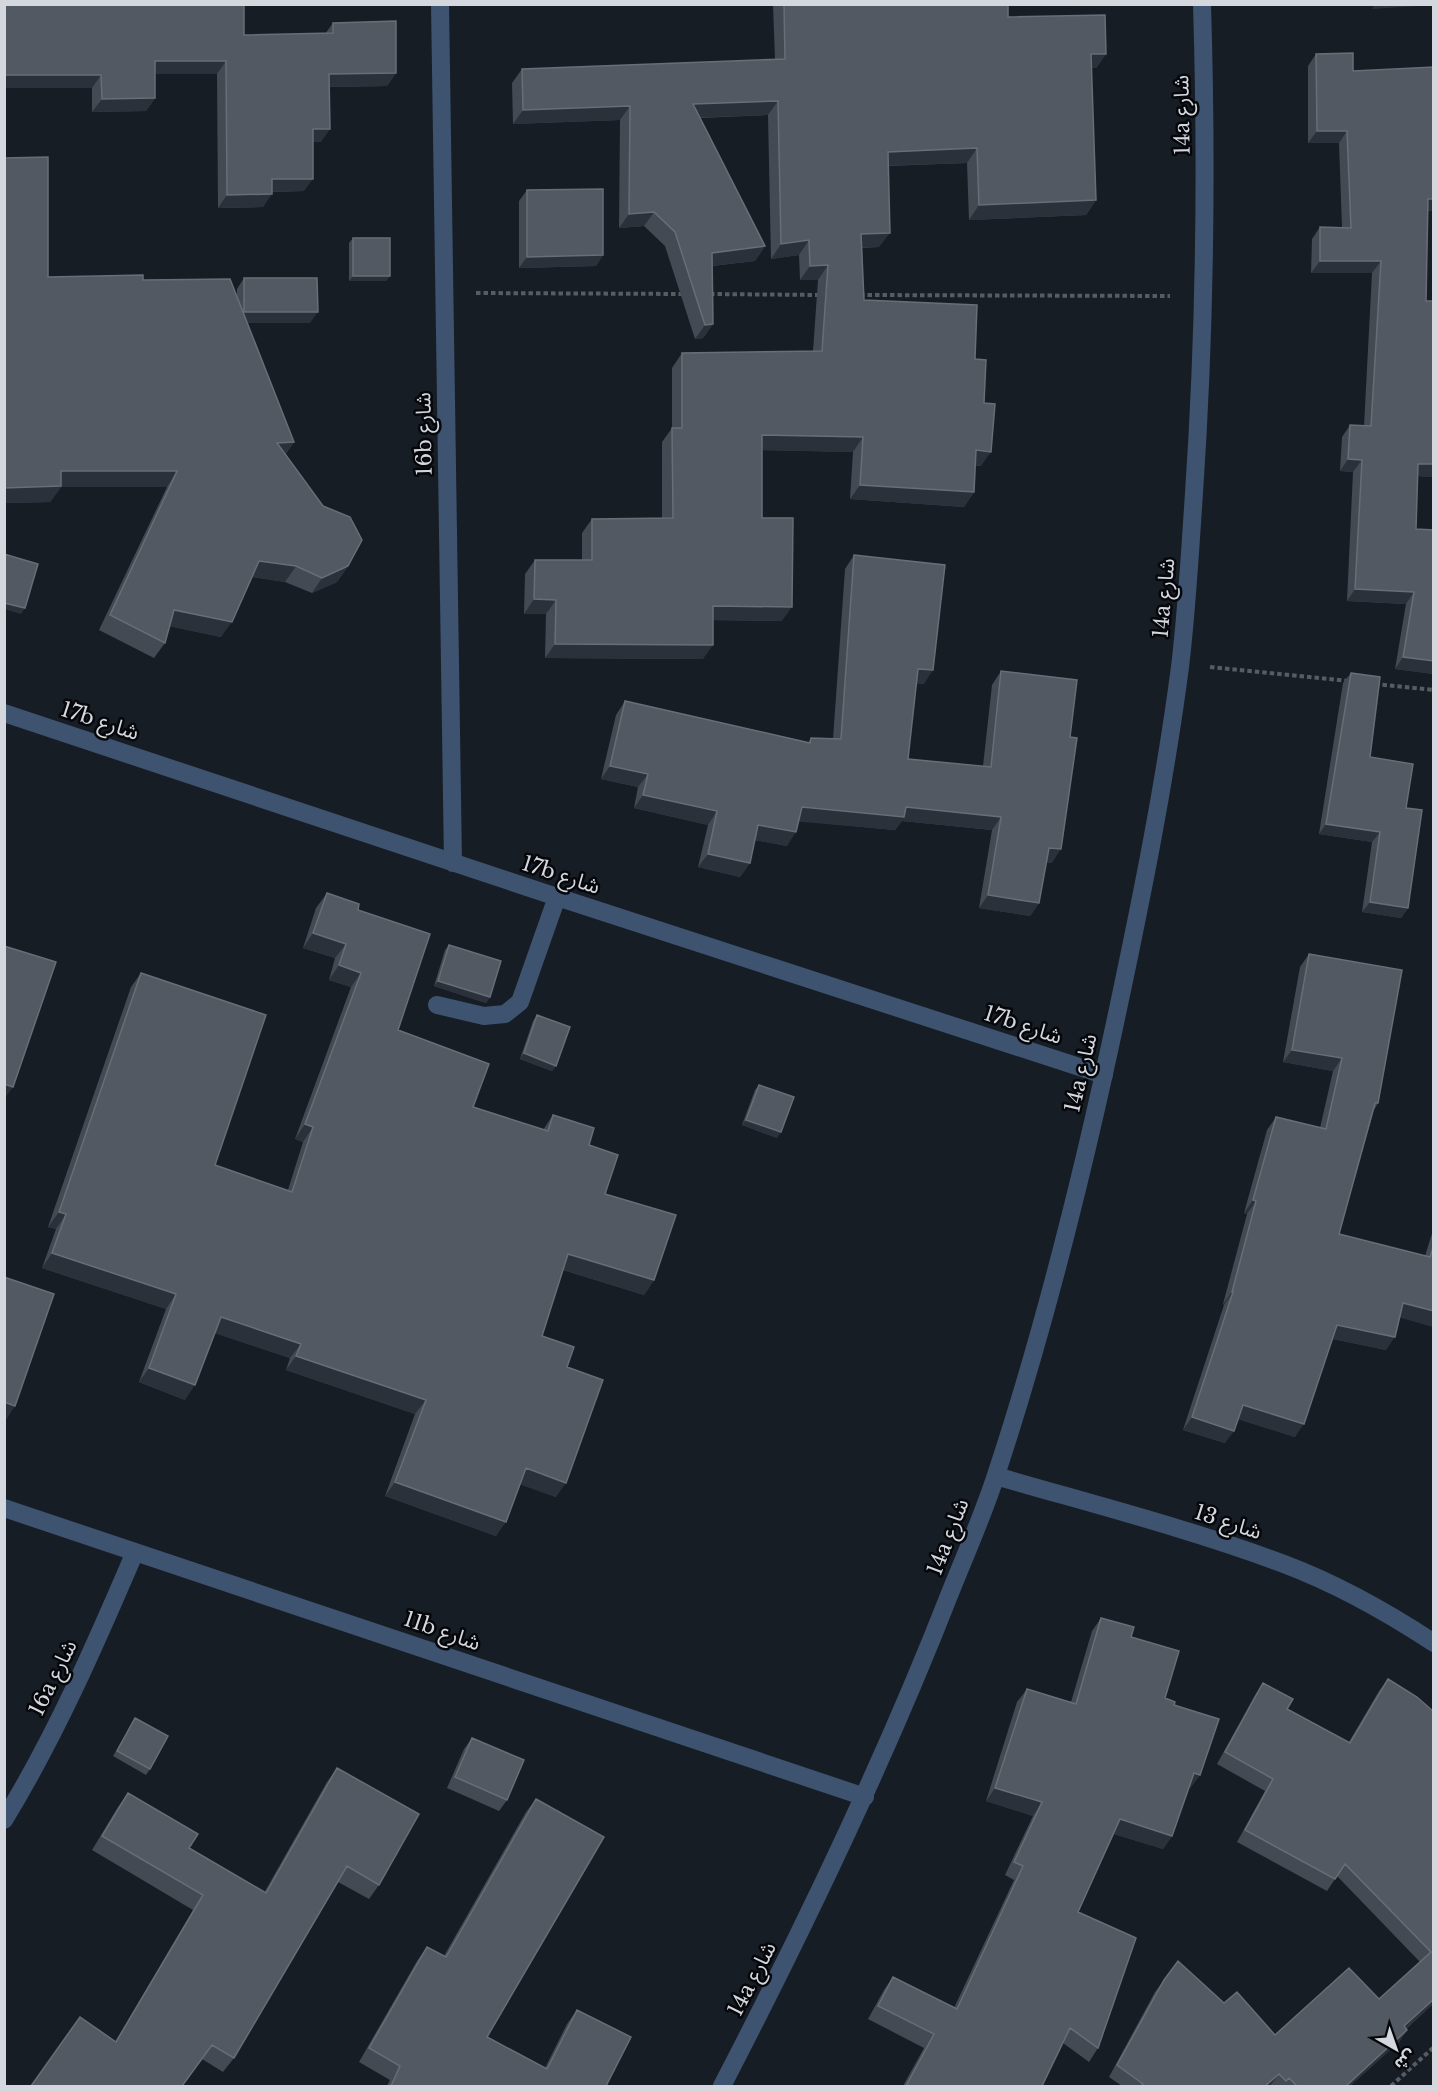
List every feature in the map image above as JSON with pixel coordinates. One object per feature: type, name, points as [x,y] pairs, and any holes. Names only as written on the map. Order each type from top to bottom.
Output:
[{"type":"street","name":"16b شارع","points":[[440,4],[453,863]]},
{"type":"street","name":"14a شارع","points":[[722,2086],[788,1960],[865,1797],[932,1640],[996,1476],[1063,1244],[1104,1075],[1159,802],[1180,664],[1199,420],[1204,297],[1206,121],[1202,4]]},
{"type":"street","name":"17b شارع","points":[[4,713],[453,863],[1104,1075]]},
{"type":"street","points":[[437,1005],[484,1016],[505,1014],[520,1002],[557,897]]},
{"type":"street","name":"شارع 13","points":[[996,1476],[1225,1544],[1286,1565],[1345,1591],[1434,1643]]},
{"type":"street","name":"11b شارع","points":[[4,1508],[865,1797]]},
{"type":"street","name":"16a شارع","points":[[4,1820],[53,1730],[96,1642],[135,1552]]},
{"type":"path","points":[[444,293],[694,294]]},
{"type":"path","points":[[705,294],[824,295]]},
{"type":"path","points":[[860,295],[1204,297]]},
{"type":"path","points":[[1180,664],[1353,681]]},
{"type":"path","points":[[1364,683],[1434,690]]},
{"type":"path","points":[[1391,2086],[1434,2047]]},
{"type":"building","points":[[4,4],[244,4],[244,35],[333,33],[333,23],[396,21],[396,73],[329,74],[330,129],[313,129],[313,179],[272,179],[272,194],[227,195],[226,61],[155,61],[155,98],[102,99],[101,75],[4,75]]},
{"type":"building","points":[[784,4],[1008,4],[1008,17],[1105,15],[1106,54],[1091,54],[1096,200],[979,205],[977,148],[888,152],[890,233],[861,234],[864,300],[977,305],[975,359],[986,360],[984,403],[995,404],[991,452],[976,450],[974,492],[860,485],[863,437],[762,435],[762,518],[793,518],[792,607],[713,606],[713,645],[555,644],[556,600],[534,599],[535,560],[592,560],[592,519],[673,518],[672,428],[682,428],[682,353],[822,351],[828,265],[810,266],[809,240],[781,244],[778,101],[693,104],[765,246],[712,253],[713,324],[705,325],[675,232],[654,212],[629,214],[630,106],[523,110],[522,69],[785,59]]},
{"type":"building","points":[[1353,53],[1353,71],[1434,67],[1434,199],[1428,199],[1426,301],[1434,301],[1434,464],[1418,464],[1416,529],[1434,530],[1434,661],[1403,657],[1414,592],[1355,589],[1362,460],[1348,459],[1350,425],[1371,426],[1381,261],[1320,261],[1320,227],[1351,228],[1347,131],[1317,131],[1316,54]]},
{"type":"building","points":[[48,157],[48,277],[143,275],[143,280],[230,279],[294,442],[277,443],[323,506],[350,517],[362,540],[348,566],[322,578],[296,566],[259,561],[232,622],[174,610],[165,643],[110,615],[177,471],[61,471],[61,486],[4,488],[4,158]]},
{"type":"building","points":[[603,189],[603,255],[527,257],[527,190]]},
{"type":"building","points":[[353,238],[390,238],[390,276],[353,276]]},
{"type":"building","points":[[244,278],[317,278],[318,312],[244,312]]},
{"type":"building","points":[[4,554],[38,564],[25,608],[4,603]]},
{"type":"building","points":[[854,555],[945,565],[933,670],[918,669],[908,759],[991,767],[1001,671],[1077,680],[1070,737],[1077,738],[1061,849],[1049,848],[1039,903],[988,895],[1001,817],[906,807],[904,817],[802,807],[796,832],[758,825],[750,863],[708,854],[717,811],[643,795],[648,774],[610,766],[625,701],[810,743],[811,738],[841,739]]},
{"type":"building","points":[[1351,673],[1380,677],[1370,757],[1413,764],[1406,808],[1422,810],[1408,908],[1370,902],[1380,832],[1326,824]]},
{"type":"building","points":[[327,893],[359,904],[358,910],[430,934],[398,1030],[489,1064],[473,1107],[548,1131],[553,1115],[594,1128],[589,1145],[618,1155],[605,1194],[676,1215],[654,1280],[568,1254],[542,1336],[574,1347],[567,1367],[603,1380],[566,1483],[526,1468],[506,1522],[395,1482],[426,1400],[296,1356],[301,1344],[221,1317],[195,1385],[149,1368],[176,1294],[52,1253],[66,1214],[59,1212],[141,973],[266,1015],[215,1165],[292,1192],[313,1127],[305,1124],[361,973],[339,965],[346,944],[313,933]]},
{"type":"building","points":[[449,945],[501,961],[490,997],[438,981]]},
{"type":"building","points":[[4,946],[56,962],[13,1087],[4,1084]]},
{"type":"building","points":[[1309,954],[1402,970],[1378,1103],[1375,1103],[1339,1234],[1430,1257],[1434,1245],[1434,1311],[1403,1303],[1395,1337],[1337,1325],[1304,1424],[1243,1405],[1234,1431],[1192,1417],[1233,1292],[1256,1201],[1253,1200],[1276,1117],[1326,1129],[1342,1058],[1292,1050]]},
{"type":"building","points":[[537,1015],[570,1027],[556,1066],[524,1053]]},
{"type":"building","points":[[759,1085],[794,1097],[781,1132],[746,1120]]},
{"type":"building","points":[[4,1277],[54,1294],[15,1406],[4,1402]]},
{"type":"building","points":[[1101,1618],[1134,1627],[1131,1637],[1179,1651],[1165,1698],[1175,1702],[1174,1705],[1219,1719],[1200,1775],[1194,1773],[1172,1836],[1120,1819],[1078,1912],[1136,1938],[1098,2048],[1070,2028],[1042,2086],[906,2086],[934,2034],[878,2006],[893,1977],[957,2009],[1023,1866],[1014,1862],[1042,1802],[995,1788],[1027,1689],[1076,1704]]},
{"type":"building","points":[[1388,1679],[1417,1697],[1434,1712],[1434,1999],[1404,2026],[1407,2030],[1346,2086],[1297,2086],[1289,2078],[1286,2081],[1279,2074],[1265,2086],[1141,2086],[1143,2084],[1117,2065],[1164,1980],[1178,1961],[1224,2003],[1237,1992],[1275,2035],[1349,1968],[1379,1999],[1431,1952],[1345,1864],[1335,1879],[1245,1830],[1273,1779],[1225,1752],[1263,1683],[1293,1699],[1287,1709],[1350,1743]]},
{"type":"building","points":[[135,1718],[168,1736],[150,1769],[117,1751]]},
{"type":"building","points":[[472,1738],[524,1760],[507,1800],[455,1777]]},
{"type":"building","points":[[337,1768],[419,1814],[379,1885],[347,1866],[234,2058],[212,2045],[182,2086],[31,2086],[80,2017],[116,2042],[203,1895],[102,1836],[128,1793],[198,1834],[189,1848],[266,1893]]},
{"type":"building","points":[[536,1799],[604,1837],[487,2037],[547,2069],[577,2010],[631,2037],[606,2086],[391,2086],[400,2066],[369,2048],[427,1947],[446,1957]]}]
